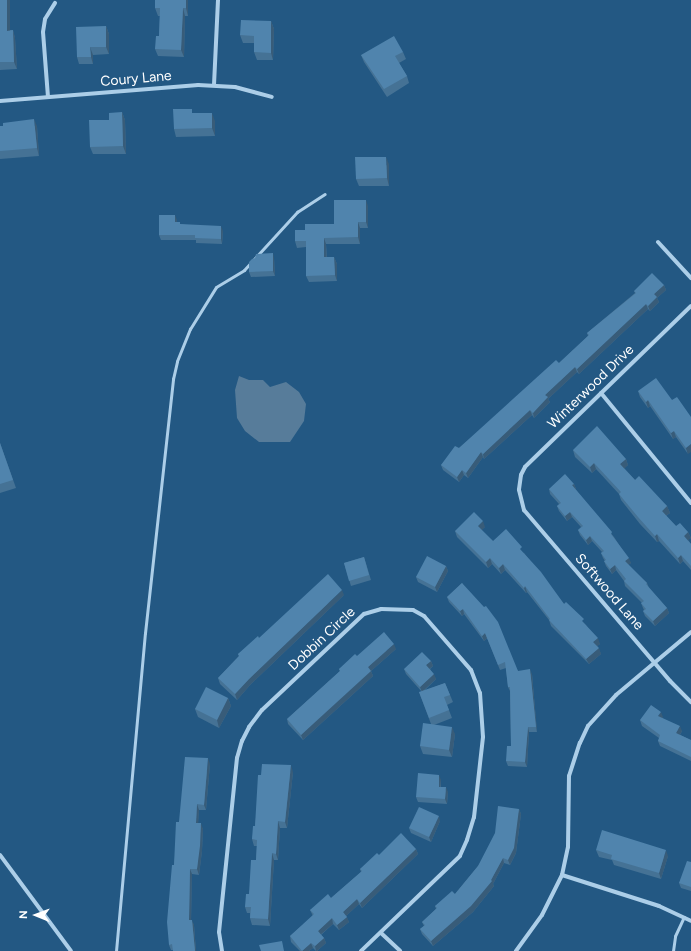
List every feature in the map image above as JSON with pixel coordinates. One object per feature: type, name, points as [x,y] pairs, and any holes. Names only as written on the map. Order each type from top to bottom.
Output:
[{"type":"street","points":[[214,85],[218,0]]},
{"type":"street","points":[[48,97],[43,32],[45,19],[55,3]]},
{"type":"street","name":"Coury Lane","points":[[0,101],[198,85],[234,87],[272,96]]},
{"type":"street","points":[[658,242],[691,278]]},
{"type":"street","name":"Winterwood Drive","points":[[519,490],[521,475],[525,467],[691,306]]},
{"type":"street","points":[[601,392],[691,503]]},
{"type":"street","name":"Softwood Lane","points":[[519,490],[524,510],[691,702]]},
{"type":"street","name":"Dobbin Circle","points":[[222,951],[219,932],[237,758],[242,741],[262,710],[364,614],[381,609],[399,608],[412,610],[424,616],[471,670],[480,693],[483,737],[474,817],[460,856],[361,951]]},
{"type":"street","points":[[516,951],[542,915],[562,875],[568,847],[569,776],[580,742],[598,714],[616,695],[656,663],[691,632]]},
{"type":"street","points":[[0,855],[71,951]]},
{"type":"street","points":[[562,875],[659,906],[691,921]]},
{"type":"street","points":[[381,933],[400,951]]},
{"type":"lane","points":[[116,951],[145,633],[173,379],[177,361],[190,329],[216,287],[244,270],[297,212],[325,194]]},
{"type":"lane","points":[[673,951],[675,936],[684,917]]},
{"type":"water","points":[[239,376],[249,380],[263,380],[270,387],[286,382],[299,392],[306,404],[304,421],[290,442],[259,442],[245,431],[237,418],[235,390]]},
{"type":"building","points":[[0,0],[7,0],[7,31],[13,30],[14,62],[0,62]]},
{"type":"building","points":[[155,0],[186,0],[186,8],[183,8],[181,50],[155,49],[156,36],[159,36],[160,8],[155,8]]},
{"type":"building","points":[[241,20],[271,21],[271,53],[254,52],[254,36],[240,35]]},
{"type":"building","points":[[106,26],[106,47],[90,47],[91,57],[77,57],[76,27]]},
{"type":"building","points":[[394,36],[403,52],[395,56],[407,76],[384,89],[361,55]]},
{"type":"building","points":[[173,109],[192,109],[192,113],[212,113],[212,128],[174,129]]},
{"type":"building","points":[[122,112],[123,146],[90,147],[89,120],[109,120],[109,113]]},
{"type":"building","points":[[34,119],[37,148],[0,151],[0,126],[3,126],[3,123]]},
{"type":"building","points":[[355,157],[386,157],[387,178],[356,179]]},
{"type":"building","points":[[334,200],[366,200],[366,222],[358,222],[358,237],[324,238],[324,257],[334,257],[335,275],[306,276],[306,241],[295,241],[295,230],[305,230],[305,224],[334,224]]},
{"type":"building","points":[[159,215],[175,215],[175,222],[180,222],[180,224],[221,226],[221,239],[195,238],[195,235],[159,235]]},
{"type":"building","points":[[273,253],[273,271],[249,272],[249,262],[255,258],[256,254]]},
{"type":"building","points":[[652,273],[664,285],[654,294],[657,297],[648,306],[646,304],[577,369],[575,367],[545,395],[548,397],[533,413],[530,410],[483,454],[481,452],[466,473],[462,470],[457,477],[441,465],[455,446],[459,448],[556,360],[559,363],[589,335],[587,333],[636,293],[634,291]]},
{"type":"building","points":[[656,378],[672,400],[677,397],[691,417],[691,444],[686,448],[674,431],[671,433],[648,400],[646,402],[638,391]]},
{"type":"building","points":[[597,426],[626,459],[620,464],[635,480],[639,476],[667,506],[662,511],[676,526],[680,523],[688,532],[684,536],[691,544],[691,566],[681,555],[678,558],[657,534],[655,536],[619,494],[621,492],[594,463],[590,467],[573,450]]},
{"type":"building","points":[[0,443],[13,480],[0,484]]},
{"type":"building","points":[[565,474],[574,484],[572,485],[612,532],[611,534],[629,558],[625,561],[647,583],[646,584],[667,608],[653,621],[643,611],[646,609],[641,603],[644,601],[624,581],[626,579],[615,565],[610,569],[604,561],[606,560],[601,553],[604,551],[590,536],[586,540],[578,530],[583,526],[570,512],[565,516],[557,506],[561,503],[549,489]]},
{"type":"building","points":[[474,512],[483,521],[478,526],[493,541],[506,529],[522,547],[520,549],[541,572],[564,604],[566,602],[584,619],[582,621],[598,638],[593,642],[599,648],[586,659],[549,620],[550,619],[525,586],[524,588],[503,564],[499,568],[490,558],[486,562],[455,531]]},
{"type":"building","points":[[427,556],[446,566],[435,587],[416,577]]},
{"type":"building","points":[[364,557],[369,575],[349,581],[344,563]]},
{"type":"building","points":[[328,574],[342,590],[235,694],[218,678],[239,656],[238,654],[258,636],[259,638]]},
{"type":"building","points":[[462,583],[484,607],[486,606],[498,622],[518,671],[530,669],[536,727],[528,727],[525,762],[506,761],[507,746],[511,746],[510,687],[508,687],[505,662],[498,665],[485,633],[482,636],[463,609],[460,611],[447,597]]},
{"type":"building","points":[[384,632],[394,644],[368,667],[371,671],[301,735],[287,719],[340,671],[339,669],[355,654],[357,656]]},
{"type":"building","points":[[422,652],[431,661],[426,665],[434,674],[420,687],[404,669]]},
{"type":"building","points":[[445,683],[450,695],[444,697],[449,710],[429,718],[419,692]]},
{"type":"building","points":[[206,687],[228,698],[217,720],[195,709]]},
{"type":"building","points":[[651,705],[661,712],[658,716],[680,726],[676,733],[691,740],[691,757],[658,741],[660,735],[640,720]]},
{"type":"building","points":[[423,723],[452,727],[449,750],[420,746]]},
{"type":"building","points":[[185,757],[208,758],[204,805],[197,804],[196,823],[201,823],[197,869],[190,869],[189,920],[192,920],[195,951],[173,951],[172,944],[169,945],[167,922],[172,865],[174,865],[176,822],[179,822]]},
{"type":"building","points":[[262,764],[291,765],[285,822],[278,821],[276,854],[272,853],[268,919],[250,918],[251,907],[245,907],[246,894],[249,894],[251,860],[256,860],[257,840],[252,839],[253,826],[255,826],[258,775],[261,775]]},
{"type":"building","points":[[418,773],[439,775],[439,787],[446,787],[445,799],[416,797]]},
{"type":"building","points":[[498,806],[519,809],[514,848],[508,860],[503,858],[491,880],[492,881],[471,906],[431,941],[420,929],[425,925],[422,922],[437,908],[435,906],[452,891],[455,894],[478,866],[495,833]]},
{"type":"building","points":[[419,807],[439,816],[429,837],[409,828]]},
{"type":"building","points":[[602,830],[666,850],[659,873],[611,859],[612,855],[596,850]]},
{"type":"building","points":[[401,833],[416,849],[360,903],[357,899],[343,912],[347,917],[337,925],[332,918],[318,931],[324,938],[315,946],[311,943],[302,951],[290,936],[314,914],[310,910],[328,894],[331,898],[362,871],[360,869],[377,853],[379,855]]},
{"type":"building","points":[[687,861],[691,862],[691,887],[679,883]]},
{"type":"building","points":[[282,941],[284,951],[261,951],[259,945]]}]
